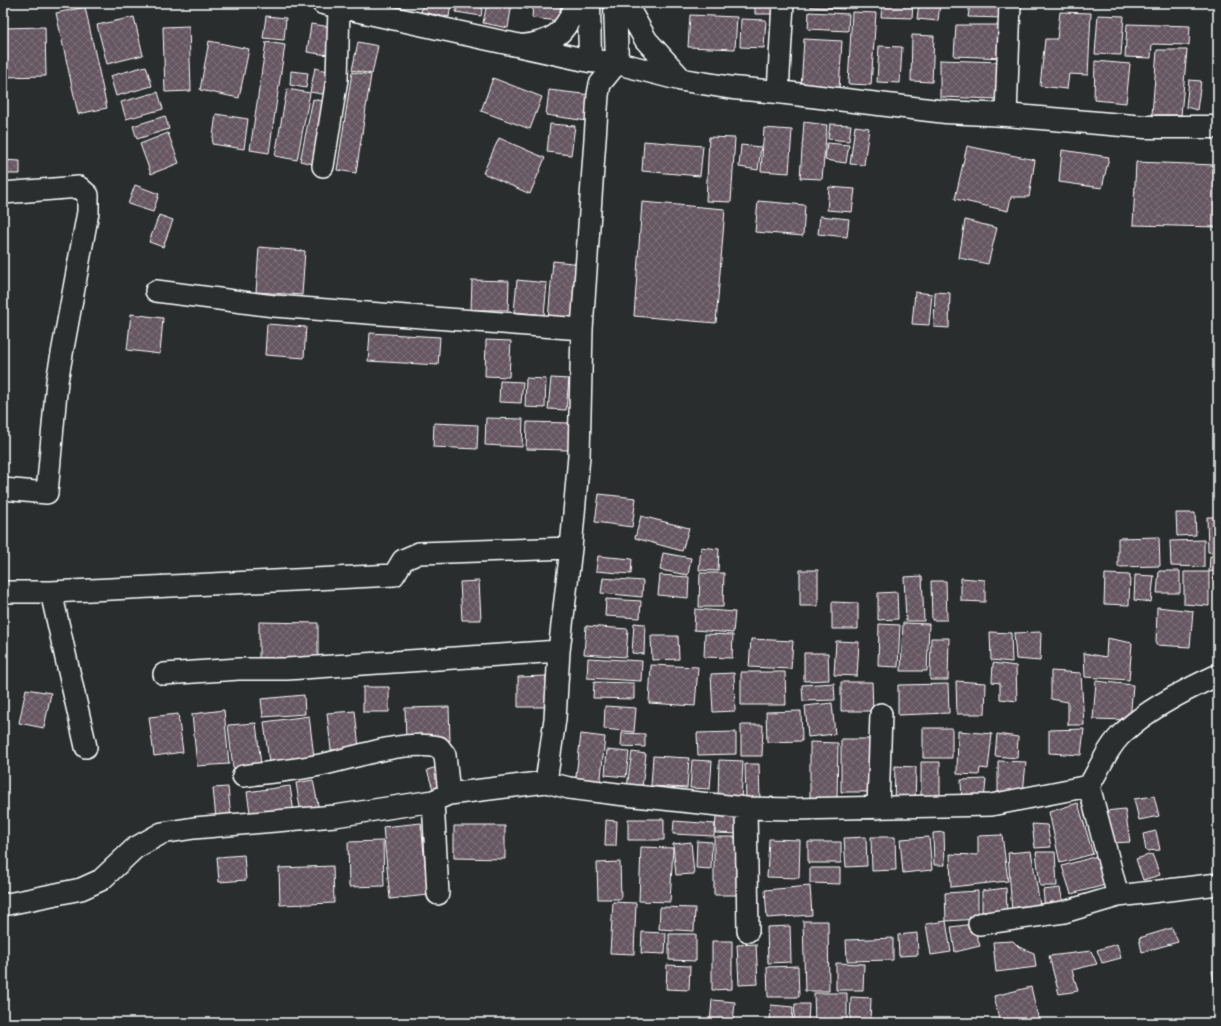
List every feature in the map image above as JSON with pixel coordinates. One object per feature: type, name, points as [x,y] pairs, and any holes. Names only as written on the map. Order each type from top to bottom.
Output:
[{"type":"main road","points":[[523,46],[543,43],[554,38],[569,22],[577,3]]},
{"type":"main road","points":[[589,3],[590,61]]},
{"type":"main road","points":[[615,3],[617,64]]},
{"type":"main road","points":[[625,3],[646,40],[683,80]]},
{"type":"main road","points":[[331,5],[590,61],[617,64],[683,80],[733,88],[946,112],[1006,115],[1145,127],[1218,127]]},
{"type":"street","points":[[778,92],[783,3]]},
{"type":"street","points":[[1006,115],[1010,3]]},
{"type":"street","points":[[323,166],[337,79],[331,5]]},
{"type":"street","points":[[546,782],[555,719],[559,650],[571,548],[579,456],[582,330],[600,84],[590,61]]},
{"type":"street","points":[[600,84],[617,64]]},
{"type":"street","points":[[3,193],[80,187],[88,195],[88,212],[57,381],[47,493],[3,489]]},
{"type":"street","points":[[156,291],[274,306],[582,330]]},
{"type":"street","points":[[3,592],[51,592],[394,575],[402,560],[419,553],[571,548]]},
{"type":"street","points":[[51,592],[86,747]]},
{"type":"street","points":[[164,674],[239,669],[287,669],[559,650]]},
{"type":"street","points":[[1118,896],[1089,786],[1123,732],[1178,693],[1218,675]]},
{"type":"street","points":[[878,808],[881,714]]},
{"type":"street","points":[[243,776],[323,765],[402,747],[428,745],[438,747],[445,755],[441,798],[438,894]]},
{"type":"street","points":[[3,905],[81,889],[101,880],[134,848],[162,833],[194,828],[335,816],[546,782],[569,788],[746,808],[878,808],[991,805],[1089,786]]},
{"type":"street","points":[[746,808],[748,931]]},
{"type":"street","points":[[979,924],[1064,912],[1118,896],[1218,884]]},
{"type":"building","points":[[423,3],[451,3],[449,17],[421,12]]},
{"type":"building","points":[[457,3],[483,3],[481,16],[456,12]]},
{"type":"building","points":[[487,3],[512,3],[508,28],[483,23]]},
{"type":"building","points":[[519,3],[529,3],[528,9],[518,7]]},
{"type":"building","points":[[533,3],[561,3],[559,21],[532,18]]},
{"type":"building","points":[[755,3],[776,4],[776,14],[755,14]]},
{"type":"building","points":[[811,3],[844,3],[844,9],[811,7]]},
{"type":"building","points":[[882,3],[913,3],[912,18],[881,17]]},
{"type":"building","points":[[919,3],[940,3],[938,21],[917,19]]},
{"type":"building","points":[[970,3],[1006,3],[1005,18],[968,17]]},
{"type":"building","points":[[85,7],[107,108],[78,114],[56,13]]},
{"type":"building","points":[[809,12],[849,14],[848,31],[808,29]]},
{"type":"building","points":[[852,12],[876,13],[871,85],[848,84]]},
{"type":"building","points":[[1060,12],[1091,13],[1088,75],[1069,74],[1067,89],[1040,86],[1045,39],[1057,39]]},
{"type":"building","points":[[690,15],[737,17],[735,49],[688,47]]},
{"type":"building","points":[[1098,15],[1124,16],[1121,55],[1095,54]]},
{"type":"building","points":[[266,16],[286,18],[284,40],[263,38]]},
{"type":"building","points":[[134,17],[143,55],[107,64],[97,25]]},
{"type":"building","points":[[741,19],[766,20],[764,48],[740,47]]},
{"type":"building","points":[[311,24],[331,27],[328,55],[307,52]]},
{"type":"building","points":[[1127,24],[1190,26],[1189,45],[1152,44],[1151,58],[1125,57]]},
{"type":"building","points":[[956,25],[1004,25],[1004,58],[954,56]]},
{"type":"building","points":[[189,26],[191,91],[165,92],[163,27]]},
{"type":"building","points":[[45,27],[46,76],[3,77],[3,28]]},
{"type":"building","points":[[912,35],[934,36],[932,82],[911,81]]},
{"type":"building","points":[[804,39],[842,41],[839,90],[801,88]]},
{"type":"building","points":[[209,41],[249,49],[239,98],[200,90]]},
{"type":"building","points":[[266,42],[285,45],[269,153],[250,150]]},
{"type":"building","points":[[358,42],[378,46],[372,74],[352,70]]},
{"type":"building","points":[[879,46],[902,47],[900,83],[877,82]]},
{"type":"building","points":[[1157,50],[1187,50],[1181,115],[1152,115]]},
{"type":"building","points":[[940,60],[1002,62],[998,99],[940,97]]},
{"type":"building","points":[[1095,61],[1130,64],[1126,103],[1094,100]]},
{"type":"building","points":[[146,66],[152,86],[116,96],[110,76]]},
{"type":"building","points":[[315,68],[332,72],[328,95],[310,92]]},
{"type":"building","points":[[291,71],[308,73],[306,88],[290,85]]},
{"type":"building","points":[[352,72],[371,75],[356,173],[337,170]]},
{"type":"building","points":[[493,78],[542,97],[530,129],[481,111]]},
{"type":"building","points":[[1189,80],[1201,81],[1197,110],[1186,107]]},
{"type":"building","points":[[287,89],[310,93],[297,160],[275,156]]},
{"type":"building","points":[[549,90],[591,95],[587,121],[546,115]]},
{"type":"building","points":[[158,92],[163,109],[126,119],[121,102]]},
{"type":"building","points":[[313,99],[330,103],[317,165],[300,161]]},
{"type":"building","points":[[216,114],[248,119],[244,149],[212,144]]},
{"type":"building","points":[[165,116],[169,129],[137,139],[133,126]]},
{"type":"building","points":[[804,122],[827,125],[822,179],[800,178]]},
{"type":"building","points":[[550,124],[575,126],[571,155],[547,152]]},
{"type":"building","points":[[830,124],[851,125],[849,141],[828,139]]},
{"type":"building","points":[[855,126],[869,128],[864,165],[850,164]]},
{"type":"building","points":[[764,128],[792,130],[789,173],[761,171]]},
{"type":"building","points":[[168,133],[179,163],[151,174],[140,144]]},
{"type":"building","points":[[709,137],[735,138],[731,202],[706,201]]},
{"type":"building","points":[[499,138],[545,158],[530,194],[483,173]]},
{"type":"building","points":[[644,141],[703,146],[700,176],[642,171]]},
{"type":"building","points":[[827,143],[849,145],[846,163],[825,160]]},
{"type":"building","points":[[741,145],[761,147],[758,170],[739,167]]},
{"type":"building","points":[[967,146],[1035,160],[1029,197],[1011,197],[1008,211],[955,199]]},
{"type":"building","points":[[1062,150],[1109,157],[1102,188],[1059,182]]},
{"type":"building","points":[[3,160],[20,161],[20,174],[3,174]]},
{"type":"building","points":[[1136,162],[1215,165],[1217,227],[1133,225]]},
{"type":"building","points":[[135,185],[159,194],[153,212],[128,204]]},
{"type":"building","points":[[829,187],[855,189],[852,212],[827,210]]},
{"type":"building","points":[[758,201],[805,205],[803,236],[755,232]]},
{"type":"building","points":[[642,202],[725,209],[716,323],[634,316]]},
{"type":"building","points":[[159,215],[173,220],[163,247],[149,242]]},
{"type":"building","points":[[820,216],[849,219],[847,237],[818,234]]},
{"type":"building","points":[[965,220],[997,228],[988,264],[959,258]]},
{"type":"building","points":[[259,247],[305,251],[302,295],[256,292]]},
{"type":"building","points":[[553,261],[582,264],[577,322],[548,319]]},
{"type":"building","points":[[472,280],[509,281],[508,310],[471,310]]},
{"type":"building","points":[[517,280],[547,283],[544,315],[514,312]]},
{"type":"building","points":[[915,292],[932,294],[929,325],[912,324]]},
{"type":"building","points":[[935,292],[950,293],[949,328],[934,327]]},
{"type":"building","points":[[131,314],[163,318],[160,354],[127,350]]},
{"type":"building","points":[[267,324],[306,327],[304,358],[265,355]]},
{"type":"building","points":[[370,333],[440,337],[438,365],[368,361]]},
{"type":"building","points":[[486,340],[511,341],[509,377],[485,376]]},
{"type":"building","points":[[526,378],[546,379],[545,408],[525,407]]},
{"type":"building","points":[[551,378],[569,379],[566,410],[548,409]]},
{"type":"building","points":[[500,381],[523,382],[521,403],[499,402]]},
{"type":"building","points":[[486,418],[523,419],[522,447],[485,445]]},
{"type":"building","points":[[527,422],[569,423],[569,450],[526,449]]},
{"type":"building","points":[[434,423],[478,425],[477,449],[433,447]]},
{"type":"building","points":[[599,494],[636,498],[632,527],[595,522]]},
{"type":"building","points":[[1176,513],[1195,513],[1196,535],[1177,536]]},
{"type":"building","points":[[641,516],[689,528],[682,551],[635,538]]},
{"type":"building","points":[[1207,517],[1218,517],[1218,552],[1208,552]]},
{"type":"building","points":[[1159,537],[1160,566],[1118,567],[1118,538]]},
{"type":"building","points":[[1204,540],[1204,567],[1171,566],[1170,541]]},
{"type":"building","points":[[701,547],[719,549],[718,571],[699,570]]},
{"type":"building","points":[[663,553],[691,558],[688,575],[660,570]]},
{"type":"building","points":[[598,556],[632,559],[631,574],[596,571]]},
{"type":"building","points":[[1210,556],[1218,556],[1218,570],[1209,572]]},
{"type":"building","points":[[800,570],[818,570],[818,606],[800,606]]},
{"type":"building","points":[[1159,571],[1180,571],[1180,593],[1157,593]]},
{"type":"building","points":[[1184,572],[1209,572],[1209,606],[1184,604]]},
{"type":"building","points":[[700,573],[724,573],[723,607],[699,607]]},
{"type":"building","points":[[1105,574],[1130,575],[1129,605],[1104,604]]},
{"type":"building","points":[[660,575],[689,577],[688,598],[658,595]]},
{"type":"building","points":[[1135,575],[1154,576],[1151,602],[1134,600]]},
{"type":"building","points":[[1218,575],[1218,592],[1213,577]]},
{"type":"building","points":[[922,576],[924,621],[906,621],[904,577]]},
{"type":"building","points":[[603,578],[643,581],[642,597],[601,593]]},
{"type":"building","points":[[961,578],[985,580],[985,602],[961,601]]},
{"type":"building","points":[[479,581],[481,620],[462,620],[460,582]]},
{"type":"building","points":[[931,581],[946,581],[947,620],[932,620]]},
{"type":"building","points":[[897,592],[898,619],[878,620],[878,593]]},
{"type":"building","points":[[606,599],[641,601],[640,618],[605,616]]},
{"type":"building","points":[[832,602],[858,603],[858,629],[832,629]]},
{"type":"building","points":[[1157,607],[1193,611],[1190,647],[1156,645]]},
{"type":"building","points":[[695,609],[735,612],[733,633],[694,630]]},
{"type":"building","points":[[259,622],[318,623],[318,662],[259,662]]},
{"type":"building","points":[[634,623],[645,624],[644,654],[632,653]]},
{"type":"building","points":[[903,623],[929,624],[927,671],[901,671]]},
{"type":"building","points":[[879,624],[900,625],[898,667],[878,666]]},
{"type":"building","points":[[586,626],[628,629],[626,657],[584,654]]},
{"type":"building","points":[[990,632],[1011,633],[1012,662],[991,660]]},
{"type":"building","points":[[1041,632],[1040,661],[1016,659],[1014,633]]},
{"type":"building","points":[[705,634],[733,635],[732,658],[704,657]]},
{"type":"building","points":[[651,636],[678,636],[679,659],[652,660]]},
{"type":"building","points":[[931,638],[949,638],[948,680],[930,680]]},
{"type":"building","points":[[1107,638],[1132,643],[1129,680],[1085,677],[1084,653],[1106,657]]},
{"type":"building","points":[[751,639],[793,641],[791,669],[749,667]]},
{"type":"building","points":[[836,641],[859,642],[857,676],[834,675]]},
{"type":"building","points":[[804,653],[828,653],[829,680],[804,681]]},
{"type":"building","points":[[588,658],[642,661],[641,681],[587,678]]},
{"type":"building","points":[[993,663],[1016,666],[1017,701],[1000,699],[1000,683],[992,682]]},
{"type":"building","points":[[651,665],[698,667],[695,706],[649,703]]},
{"type":"building","points":[[1051,671],[1081,673],[1084,725],[1068,725],[1068,702],[1051,699]]},
{"type":"building","points":[[741,672],[785,672],[786,705],[741,705]]},
{"type":"building","points":[[734,673],[735,711],[713,712],[711,674]]},
{"type":"building","points":[[546,676],[547,707],[518,707],[518,677]]},
{"type":"building","points":[[956,681],[986,683],[985,714],[957,714]]},
{"type":"building","points":[[1096,681],[1133,685],[1130,720],[1093,719]]},
{"type":"building","points":[[594,682],[634,683],[634,699],[593,698]]},
{"type":"building","points":[[841,682],[872,682],[873,711],[841,711]]},
{"type":"building","points":[[834,683],[835,700],[803,701],[802,685]]},
{"type":"building","points":[[948,684],[949,713],[898,715],[898,685]]},
{"type":"building","points":[[363,687],[389,687],[389,712],[363,712]]},
{"type":"building","points":[[26,689],[51,693],[44,728],[19,723]]},
{"type":"building","points":[[304,695],[305,714],[263,717],[261,699]]},
{"type":"building","points":[[832,703],[835,734],[808,737],[805,706]]},
{"type":"building","points":[[605,706],[636,708],[634,732],[604,729]]},
{"type":"building","points":[[449,707],[450,741],[406,742],[405,708]]},
{"type":"building","points":[[224,710],[229,764],[197,766],[192,714]]},
{"type":"building","points":[[355,711],[359,748],[331,750],[327,713]]},
{"type":"building","points":[[801,711],[802,741],[767,742],[766,712]]},
{"type":"building","points":[[178,714],[183,752],[154,756],[149,717]]},
{"type":"building","points":[[309,716],[314,757],[269,763],[264,722]]},
{"type":"building","points":[[256,723],[261,765],[233,768],[228,725]]},
{"type":"building","points":[[741,725],[763,725],[762,756],[741,756]]},
{"type":"building","points":[[923,728],[952,728],[952,758],[923,758]]},
{"type":"building","points":[[1084,729],[1081,755],[1049,753],[1049,730]]},
{"type":"building","points":[[958,731],[992,734],[988,769],[980,768],[979,775],[957,774]]},
{"type":"building","points":[[736,732],[736,754],[698,755],[697,733]]},
{"type":"building","points":[[622,733],[645,734],[645,747],[621,746]]},
{"type":"building","points":[[581,734],[605,737],[600,788],[575,785]]},
{"type":"building","points":[[997,734],[1018,737],[1017,758],[995,756]]},
{"type":"building","points":[[841,739],[877,739],[877,792],[841,792]]},
{"type":"building","points":[[810,742],[838,743],[837,800],[810,799]]},
{"type":"building","points":[[607,750],[629,752],[626,777],[605,775]]},
{"type":"building","points":[[632,752],[646,754],[642,788],[627,787]]},
{"type":"building","points":[[653,756],[689,758],[687,788],[651,786]]},
{"type":"building","points":[[692,760],[712,761],[710,789],[690,788]]},
{"type":"building","points":[[719,760],[743,761],[741,802],[718,801]]},
{"type":"building","points":[[998,761],[1026,762],[1023,794],[998,792]]},
{"type":"building","points":[[921,762],[940,762],[940,800],[921,800]]},
{"type":"building","points":[[745,764],[759,764],[760,801],[746,802]]},
{"type":"building","points":[[440,766],[447,793],[435,796],[427,770]]},
{"type":"building","points":[[895,766],[916,767],[915,805],[894,804]]},
{"type":"building","points":[[986,779],[984,801],[962,802],[961,780]]},
{"type":"building","points":[[313,780],[319,810],[301,814],[296,783]]},
{"type":"building","points":[[290,786],[294,813],[251,819],[247,792]]},
{"type":"building","points":[[228,787],[231,818],[216,819],[213,788]]},
{"type":"building","points":[[1154,796],[1159,816],[1139,820],[1134,799]]},
{"type":"building","points":[[1078,803],[1093,854],[1060,863],[1049,812]]},
{"type":"building","points":[[1125,809],[1130,842],[1113,843],[1105,811]]},
{"type":"building","points":[[716,816],[740,816],[740,834],[715,833]]},
{"type":"building","points":[[628,819],[664,819],[664,840],[628,840]]},
{"type":"building","points":[[606,820],[617,821],[616,846],[605,846]]},
{"type":"building","points":[[674,821],[715,824],[714,836],[673,834]]},
{"type":"building","points":[[421,823],[428,895],[390,899],[383,827]]},
{"type":"building","points":[[1032,824],[1047,825],[1051,847],[1035,848]]},
{"type":"building","points":[[454,826],[505,826],[505,859],[454,858]]},
{"type":"building","points":[[1156,831],[1160,850],[1146,851],[1143,834]]},
{"type":"building","points":[[944,832],[945,865],[934,865],[933,833]]},
{"type":"building","points":[[1002,835],[1008,881],[951,887],[950,854],[978,855],[978,836]]},
{"type":"building","points":[[714,837],[744,837],[744,895],[714,895]]},
{"type":"building","points":[[866,837],[867,866],[846,867],[844,838]]},
{"type":"building","points":[[871,837],[895,837],[896,870],[872,871]]},
{"type":"building","points":[[929,837],[932,870],[903,873],[900,839]]},
{"type":"building","points":[[769,839],[800,840],[799,878],[767,877]]},
{"type":"building","points":[[383,841],[384,886],[349,887],[348,842]]},
{"type":"building","points":[[697,841],[712,842],[711,869],[696,868]]},
{"type":"building","points":[[691,842],[694,874],[676,875],[673,844]]},
{"type":"building","points":[[808,842],[841,842],[841,863],[808,863]]},
{"type":"building","points":[[641,847],[673,848],[670,902],[639,901]]},
{"type":"building","points":[[1031,851],[1041,911],[1012,913],[1008,853]]},
{"type":"building","points":[[1036,852],[1055,852],[1057,886],[1040,886]]},
{"type":"building","points":[[1104,854],[1113,883],[1071,894],[1062,866]]},
{"type":"building","points":[[1152,854],[1160,875],[1143,880],[1136,859]]},
{"type":"building","points":[[244,855],[246,880],[219,882],[217,857]]},
{"type":"building","points":[[620,862],[621,899],[598,899],[597,863]]},
{"type":"building","points":[[333,866],[334,903],[280,905],[279,868]]},
{"type":"building","points":[[810,868],[840,868],[840,884],[810,883]]},
{"type":"building","points":[[810,886],[812,915],[767,918],[765,890]]},
{"type":"building","points":[[1006,888],[1007,911],[982,913],[982,891]]},
{"type":"building","points":[[1060,888],[1064,908],[1045,909],[1043,890]]},
{"type":"building","points":[[978,891],[978,919],[946,921],[945,893]]},
{"type":"building","points":[[613,902],[636,903],[634,954],[610,953]]},
{"type":"building","points":[[660,907],[695,908],[694,931],[659,929]]},
{"type":"building","points":[[803,921],[828,921],[829,991],[805,991]]},
{"type":"building","points":[[946,921],[951,952],[931,955],[926,924]]},
{"type":"building","points":[[973,924],[980,946],[955,952],[951,927]]},
{"type":"building","points":[[790,926],[791,962],[768,963],[767,927]]},
{"type":"building","points":[[1172,928],[1178,942],[1142,952],[1139,938]]},
{"type":"building","points":[[642,932],[666,933],[665,954],[641,953]]},
{"type":"building","points":[[917,933],[918,955],[899,956],[898,935]]},
{"type":"building","points":[[669,934],[696,934],[696,961],[669,960]]},
{"type":"building","points":[[893,938],[893,960],[847,961],[846,940]]},
{"type":"building","points":[[712,941],[732,941],[732,989],[712,990]]},
{"type":"building","points":[[1013,941],[1019,947],[1034,953],[1036,967],[996,972],[993,942]]},
{"type":"building","points":[[756,944],[758,984],[739,985],[737,945]]},
{"type":"building","points":[[1117,944],[1121,958],[1102,963],[1097,950]]},
{"type":"building","points":[[1091,951],[1097,964],[1072,970],[1078,991],[1059,994],[1049,956]]},
{"type":"building","points":[[836,963],[864,964],[863,990],[836,990]]},
{"type":"building","points":[[667,965],[690,966],[689,990],[666,989]]},
{"type":"building","points":[[798,966],[799,997],[768,997],[767,967]]},
{"type":"building","points":[[1212,971],[1218,971],[1218,999]]},
{"type":"building","points":[[1031,987],[1039,1021],[1033,1023],[1000,1023],[994,996]]},
{"type":"building","points":[[814,993],[847,993],[847,1023],[815,1023]]},
{"type":"building","points":[[851,997],[871,998],[870,1023],[850,1022]]},
{"type":"building","points":[[712,1000],[735,1002],[733,1023],[710,1023]]},
{"type":"building","points":[[795,1004],[809,1004],[808,1023],[794,1023]]},
{"type":"building","points":[[771,1005],[793,1007],[792,1023],[770,1023]]}]
